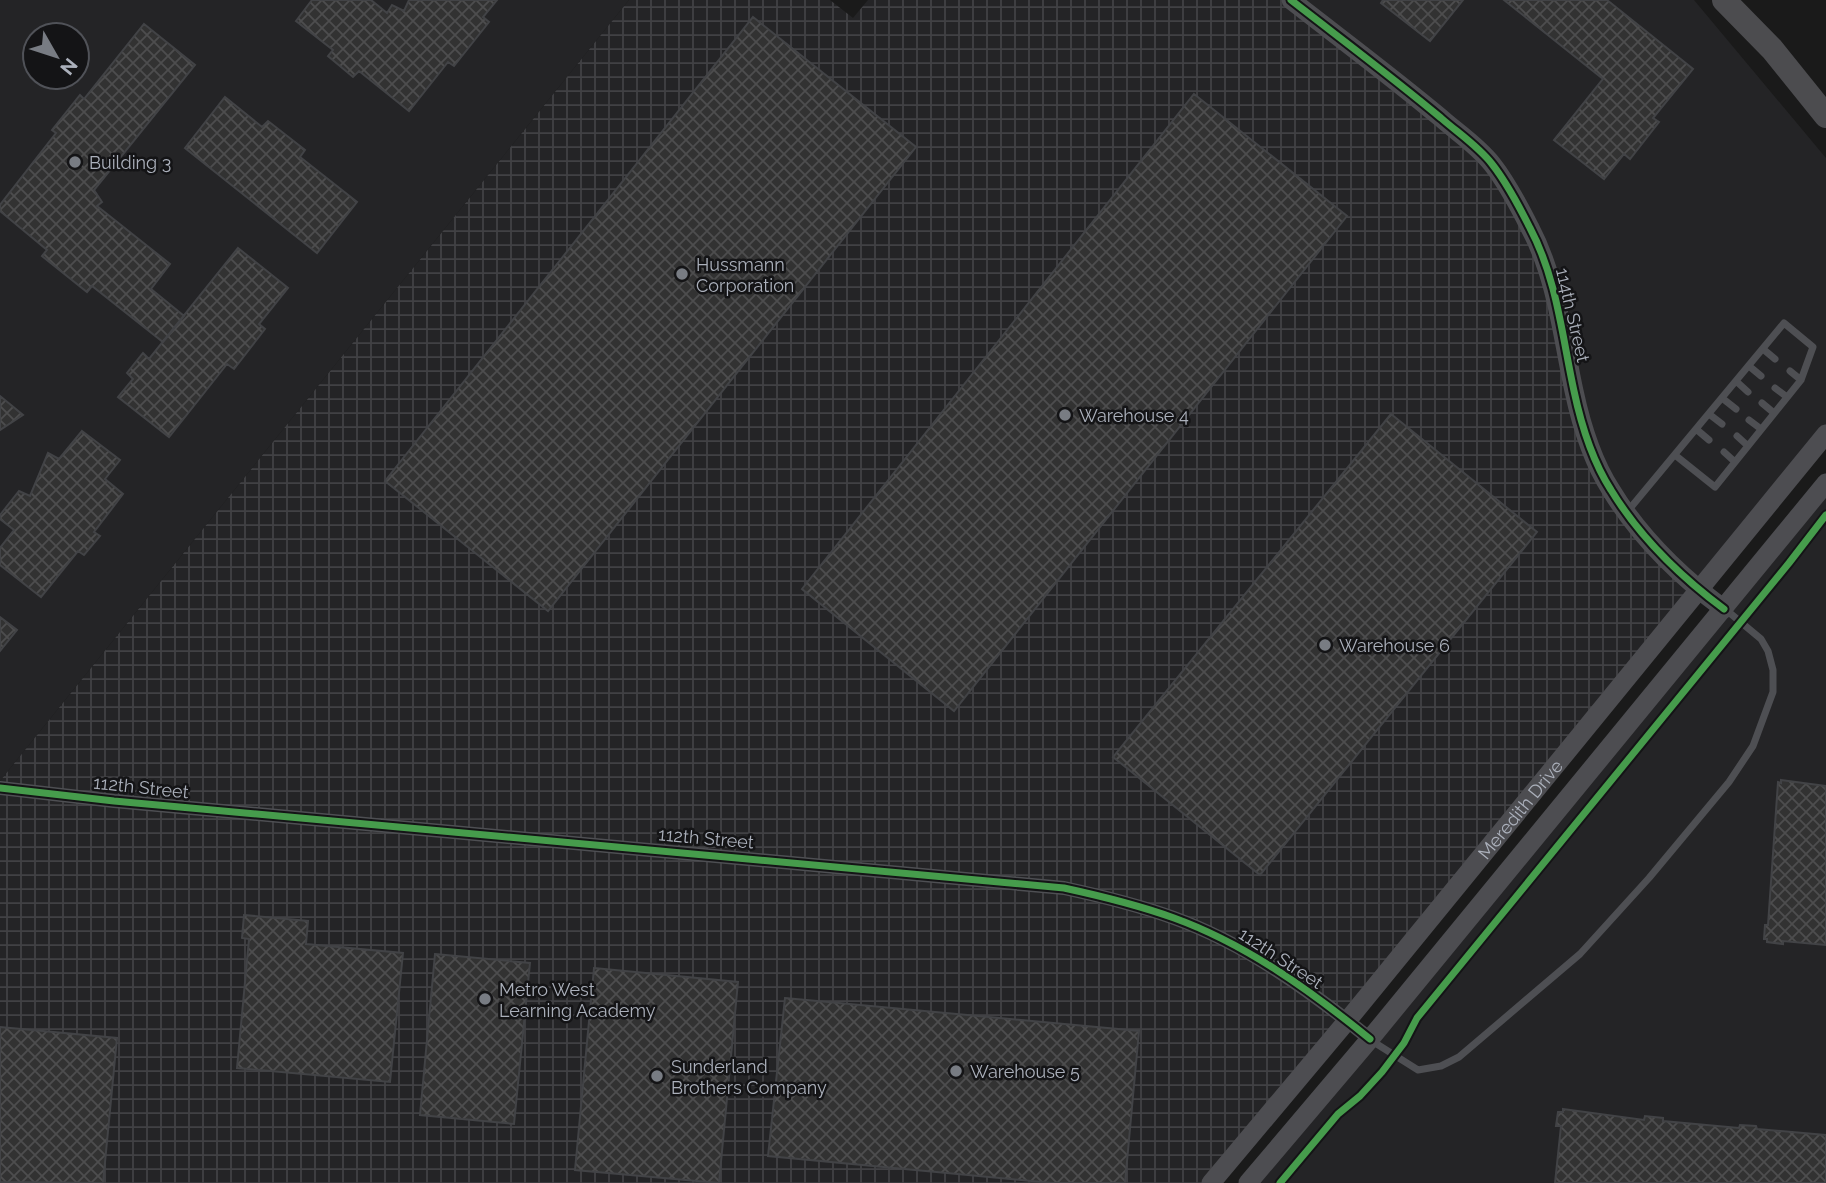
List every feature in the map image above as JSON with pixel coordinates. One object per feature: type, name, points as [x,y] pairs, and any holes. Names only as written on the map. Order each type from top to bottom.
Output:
[{"type":"highway","points":[[1724,0],[1772,49],[1826,117]]},
{"type":"main road","name":"114th Street","points":[[1290,0],[1425,104],[1477,148],[1504,182],[1531,230],[1554,288],[1573,389],[1588,441],[1610,489],[1639,528],[1699,590],[1724,608]]},
{"type":"main road","name":"Meredith Drive","points":[[1211,1183],[1347,1021],[1826,434]]},
{"type":"main road","name":"Meredith Drive","points":[[1248,1183],[1370,1039],[1826,483]]},
{"type":"street","name":"112th Street","points":[[0,788],[114,801],[1064,888],[1121,900],[1176,918],[1228,942],[1278,971],[1370,1039]]},
{"type":"lane","points":[[1627,512],[1675,454],[1749,366],[1784,323],[1813,347],[1801,380],[1715,487],[1675,454]]},
{"type":"lane","points":[[1763,349],[1774,359]]},
{"type":"lane","points":[[1749,366],[1761,376]]},
{"type":"lane","points":[[1790,371],[1801,380]]},
{"type":"lane","points":[[1736,381],[1748,392]]},
{"type":"lane","points":[[1775,388],[1787,397]]},
{"type":"lane","points":[[1722,398],[1736,409]]},
{"type":"lane","points":[[1762,403],[1774,413]]},
{"type":"lane","points":[[1709,414],[1722,424]]},
{"type":"lane","points":[[1749,420],[1761,429]]},
{"type":"lane","points":[[1696,429],[1709,440]]},
{"type":"lane","points":[[1737,436],[1748,446]]},
{"type":"lane","points":[[1724,452],[1735,462]]},
{"type":"lane","points":[[1370,1039],[1418,1070],[1441,1066],[1459,1057],[1580,954],[1649,878],[1720,792],[1753,746],[1773,692],[1773,670],[1769,651],[1751,629],[1724,608]]},
{"type":"shaded area","points":[[0,0],[629,0],[0,781]]},
{"type":"shaded area","points":[[629,0],[830,0],[853,18],[868,0],[1291,0],[1425,104],[1518,205],[1610,489],[1699,590],[1211,1183],[0,1183],[0,781]]},
{"type":"shaded area","points":[[1292,0],[1694,0],[1826,158],[1826,435],[1699,590],[1670,561]]},
{"type":"shaded area","points":[[1826,483],[1826,1183],[1248,1183]]},
{"type":"building","points":[[312,0],[371,0],[387,13],[392,5],[404,11],[409,0],[497,0],[483,17],[489,22],[454,66],[448,62],[409,111],[359,71],[353,77],[328,56],[333,50],[296,21]]},
{"type":"building","points":[[1383,0],[1463,0],[1430,41],[1381,3]]},
{"type":"building","points":[[1504,0],[1607,0],[1693,69],[1653,118],[1659,122],[1630,159],[1624,154],[1604,179],[1554,140],[1603,79]]},
{"type":"building","name":"Hussmann Corporation","points":[[753,17],[916,147],[548,611],[385,481]]},
{"type":"building","name":"Building 3","points":[[144,24],[195,65],[94,190],[102,202],[97,206],[170,264],[151,289],[184,316],[163,342],[92,286],[87,292],[42,256],[47,250],[0,211],[0,205],[56,133],[52,130],[80,95],[84,99]]},
{"type":"building","name":"Warehouse 4","points":[[1194,94],[1347,216],[954,711],[802,589]]},
{"type":"building","points":[[225,97],[262,127],[268,121],[305,150],[300,157],[357,202],[317,253],[185,148]]},
{"type":"building","points":[[238,248],[288,288],[259,324],[265,329],[234,369],[227,364],[169,437],[118,397],[133,379],[127,373],[143,353],[149,359]]},
{"type":"building","points":[[0,396],[23,415],[0,430]]},
{"type":"building","name":"Warehouse 6","points":[[1391,414],[1537,532],[1260,875],[1113,757]]},
{"type":"building","points":[[82,431],[120,460],[105,479],[123,494],[94,532],[100,536],[84,555],[78,551],[41,597],[0,565],[0,548],[14,530],[0,519],[0,515],[19,491],[30,496],[48,453],[59,459]]},
{"type":"building","points":[[0,617],[17,630],[0,651]]},
{"type":"building","points":[[1781,780],[1826,786],[1826,945],[1783,941],[1783,944],[1767,942],[1767,939],[1764,939],[1765,925],[1768,925],[1778,782],[1781,783]]},
{"type":"building","points":[[244,915],[308,921],[306,944],[403,953],[390,1082],[237,1068],[249,939],[242,938]]},
{"type":"building","points":[[435,954],[530,963],[514,1124],[420,1115]]},
{"type":"building","name":"Sunderland Brothers Company","points":[[594,968],[738,982],[719,1183],[575,1170]]},
{"type":"building","name":"Warehouse 5","points":[[785,998],[1139,1031],[1125,1183],[1052,1183],[768,1156]]},
{"type":"building","points":[[0,1027],[117,1038],[103,1183],[0,1182]]},
{"type":"building","points":[[1563,1109],[1644,1120],[1645,1116],[1663,1118],[1663,1121],[1739,1128],[1740,1125],[1756,1126],[1757,1129],[1826,1135],[1826,1183],[1555,1183],[1561,1126],[1556,1126],[1558,1112],[1563,1112]]},
{"type":"cycle path","points":[[1291,0],[1468,140],[1497,171],[1526,220],[1547,267],[1580,416],[1593,455],[1605,479],[1634,524],[1677,569],[1724,609]]},
{"type":"cycle path","points":[[1280,1183],[1338,1114],[1360,1096],[1382,1072],[1404,1043],[1417,1018],[1826,515]]},
{"type":"cycle path","points":[[0,788],[114,801],[1064,888],[1160,913],[1227,941],[1301,986],[1370,1039]]},
{"type":"place","name":"Building 3","points":[[75,162]]},
{"type":"place","name":"Hussmann Corporation","points":[[682,274]]},
{"type":"place","name":"Warehouse 4","points":[[1065,415]]},
{"type":"place","name":"Warehouse 6","points":[[1325,645]]},
{"type":"place","name":"Metro West Learning Academy","points":[[485,999]]},
{"type":"place","name":"Warehouse 5","points":[[956,1071]]},
{"type":"place","name":"Sunderland Brothers Company","points":[[657,1076]]}]
